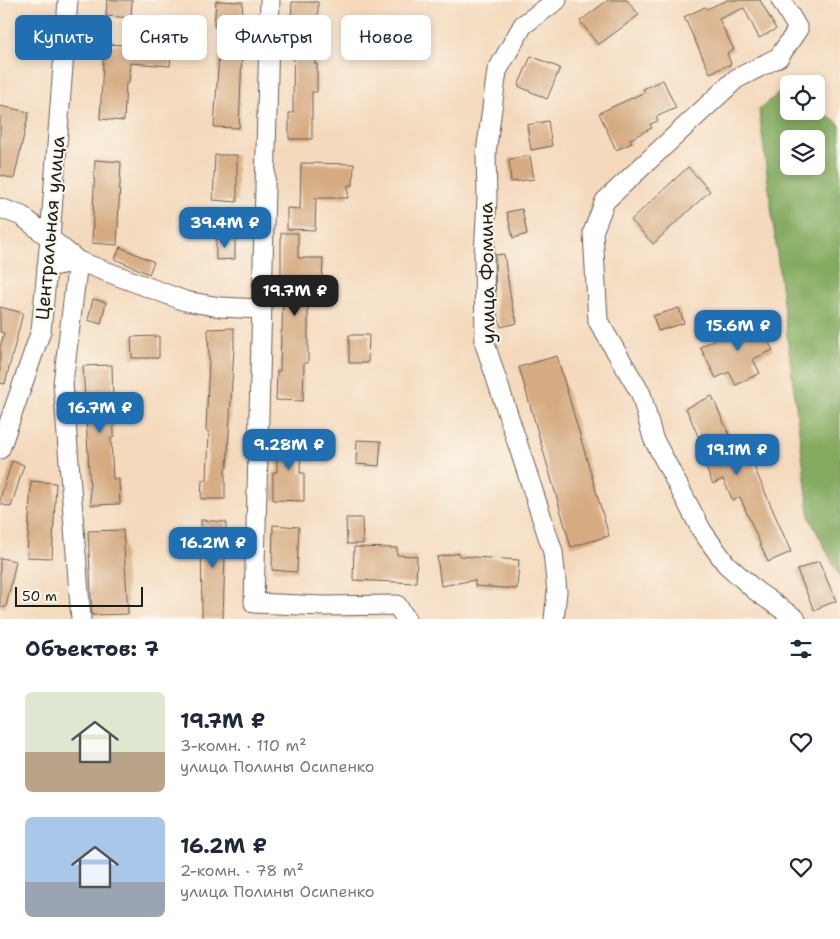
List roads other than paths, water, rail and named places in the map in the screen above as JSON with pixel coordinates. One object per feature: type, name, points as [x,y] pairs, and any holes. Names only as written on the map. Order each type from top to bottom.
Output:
[{"type":"street","name":"Центральная улица","points":[[0,450],[41,331],[68,0]]},
{"type":"street","points":[[270,0],[260,309],[254,603],[323,606],[397,605],[406,619]]},
{"type":"street","name":"улица Фомина","points":[[554,619],[557,592],[553,552],[486,344],[484,255],[487,198],[486,153],[497,71],[523,25],[557,0]]},
{"type":"street","points":[[781,0],[798,29],[778,57],[736,79],[612,194],[605,201],[593,232],[598,321],[641,394],[653,438],[702,531],[726,564],[756,590],[796,619]]},
{"type":"street","points":[[22,216],[53,199]]},
{"type":"street","points":[[0,208],[22,216],[78,261],[185,301],[220,307],[260,309]]},
{"type":"street","points":[[47,268],[78,261]]},
{"type":"street","points":[[78,261],[63,383],[81,619]]}]
